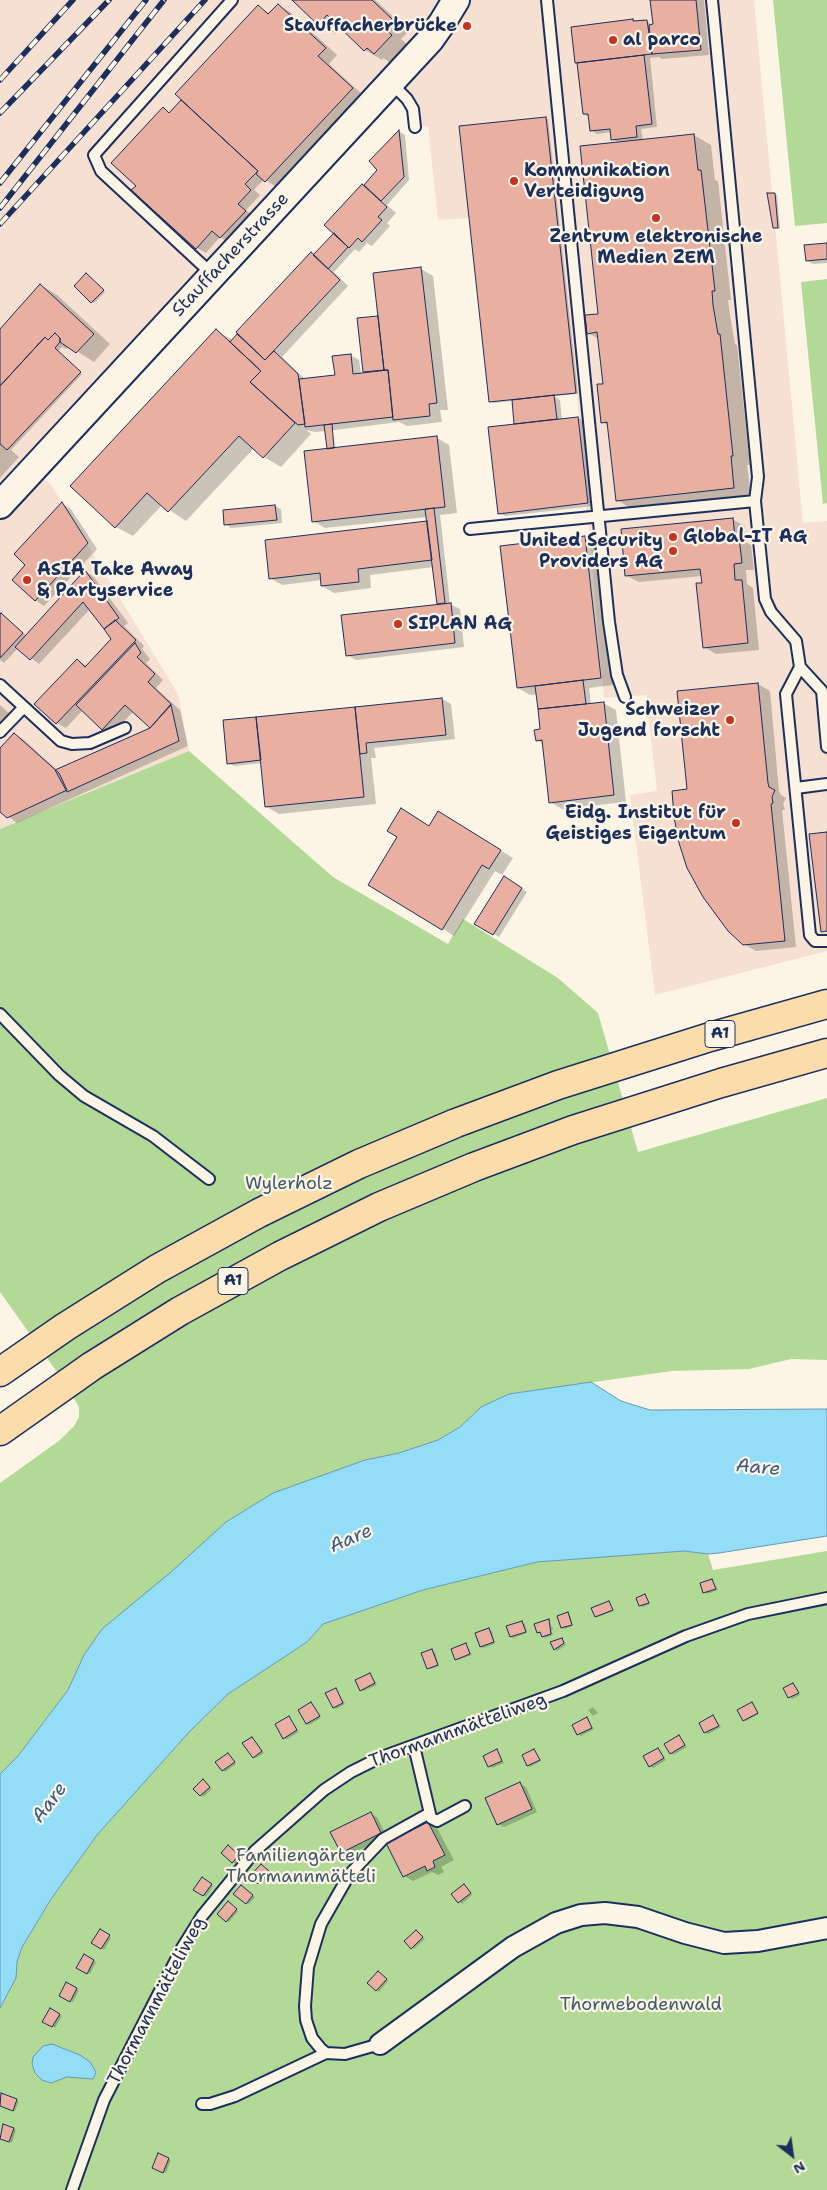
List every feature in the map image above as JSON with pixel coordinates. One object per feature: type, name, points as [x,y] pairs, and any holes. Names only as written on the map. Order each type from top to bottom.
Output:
[{"type":"highway","name":"A1","points":[[10,1365],[157,1269],[310,1187],[456,1123],[614,1066],[827,1004]]},
{"type":"highway","name":"A1","points":[[0,1431],[48,1396],[180,1311],[330,1231],[474,1167],[628,1112],[827,1053]]},
{"type":"street","name":"Stauffacherstrasse","points":[[0,505],[430,40],[456,0]]},
{"type":"street","points":[[380,2044],[513,1946],[556,1923],[581,1915],[605,1914],[638,1917],[724,1943],[758,1941],[827,1928]]},
{"type":"lane","points":[[214,275],[101,171],[94,155],[232,0]]},
{"type":"lane","points":[[547,0],[616,675],[625,697]]},
{"type":"lane","points":[[712,0],[758,477],[754,501],[764,599],[771,612],[796,641],[800,667],[822,690],[827,746]]},
{"type":"lane","points":[[390,82],[407,99],[413,109],[416,128]]},
{"type":"lane","points":[[470,529],[754,501]]},
{"type":"lane","points":[[800,667],[786,694],[810,935],[814,941],[827,941]]},
{"type":"lane","points":[[0,685],[57,738],[67,743],[90,742],[125,728]]},
{"type":"lane","points":[[0,732],[24,707]]},
{"type":"lane","points":[[796,788],[827,784]]},
{"type":"lane","points":[[0,1014],[59,1075],[84,1096],[153,1136],[209,1179]]},
{"type":"lane","name":"Thormannmätteliweg","points":[[72,2190],[104,2100],[182,1948],[202,1916],[255,1851],[324,1790],[351,1772],[379,1758],[563,1691],[659,1647],[733,1619],[779,1607],[827,1598]]},
{"type":"lane","points":[[414,1746],[428,1814],[434,1821],[465,1806]]},
{"type":"lane","points":[[326,2053],[312,2038],[306,2020],[305,2006],[308,1967],[321,1924],[349,1874],[383,1838],[428,1814]]},
{"type":"lane","points":[[202,2104],[210,2104],[235,2096],[326,2053],[344,2054],[380,2044]]},
{"type":"shaded area","points":[[0,0],[754,0],[803,523],[827,521],[827,951],[655,995],[630,795],[657,791],[646,695],[604,698],[577,397],[546,117],[459,126],[469,218],[438,220],[428,126],[415,127],[413,109],[390,82],[34,469],[51,485],[178,694],[189,751],[0,829]]},
{"type":"green space","points":[[773,0],[827,0],[827,223],[795,226]]},
{"type":"green space","points":[[827,279],[827,503],[823,504],[801,282]]},
{"type":"green space","name":"Wylerholz","points":[[189,751],[333,877],[448,944],[463,919],[558,978],[598,1013],[638,1152],[827,1098],[827,1360],[791,1359],[749,1369],[672,1371],[509,1394],[481,1407],[460,1427],[438,1440],[399,1453],[365,1460],[273,1493],[226,1522],[84,1655],[68,1690],[18,1756],[0,1774],[0,1483],[60,1440],[74,1426],[79,1417],[79,1407],[62,1379],[0,1292],[0,829]]},
{"type":"green space","points":[[684,1551],[708,1554],[713,1570],[827,1551],[827,1595],[747,1610],[751,1618],[779,1610],[827,1604],[827,2190],[0,2190],[0,2008],[16,1978],[17,1962],[22,1947],[51,1899],[97,1835],[190,1731],[228,1694],[307,1642],[323,1624],[423,1590],[537,1562]]},
{"type":"water","name":"Aare","points":[[591,1382],[621,1401],[650,1410],[827,1409],[827,1536],[708,1554],[684,1551],[537,1562],[423,1590],[323,1624],[307,1642],[228,1694],[190,1731],[97,1835],[51,1899],[22,1947],[17,1962],[16,1978],[0,2008],[0,1774],[18,1756],[68,1690],[84,1655],[102,1629],[171,1572],[226,1522],[273,1493],[365,1460],[399,1453],[438,1440],[460,1427],[481,1407],[509,1394]]},
{"type":"water","points":[[52,2044],[80,2055],[90,2062],[96,2072],[93,2079],[67,2077],[51,2083],[42,2080],[35,2073],[32,2064],[33,2057],[43,2046]]},
{"type":"building","points":[[292,0],[372,0],[393,20],[385,29],[392,35],[374,54],[367,48],[364,51],[327,15],[318,25]]},
{"type":"building","points":[[650,0],[696,0],[701,50],[652,54],[649,25],[653,24]]},
{"type":"building","points":[[278,4],[326,48],[318,56],[353,88],[265,182],[256,174],[258,171],[175,94],[258,5],[268,14]]},
{"type":"building","points":[[633,19],[633,21],[647,20],[652,54],[575,63],[571,27]]},
{"type":"building","points":[[644,55],[652,124],[636,126],[637,137],[611,140],[610,129],[590,131],[588,114],[583,114],[577,63]]},
{"type":"building","points":[[181,100],[258,171],[245,184],[251,190],[238,204],[246,211],[220,238],[212,231],[196,249],[131,190],[136,186],[111,163],[163,107],[169,113]]},
{"type":"building","points":[[546,117],[576,393],[489,402],[459,126]]},
{"type":"building","points":[[399,130],[404,177],[381,201],[364,185],[377,170],[369,161]]},
{"type":"building","points":[[694,134],[698,170],[701,170],[715,291],[712,291],[713,305],[718,334],[720,334],[733,456],[731,456],[734,488],[616,501],[607,422],[601,423],[597,384],[603,384],[597,332],[587,334],[585,315],[598,314],[580,146]]},
{"type":"building","points":[[362,184],[387,207],[378,217],[382,220],[362,242],[358,238],[349,248],[324,225]]},
{"type":"building","points":[[767,193],[775,193],[778,228],[773,228]]},
{"type":"building","points":[[334,233],[348,247],[328,269],[313,255]]},
{"type":"building","points":[[827,243],[827,259],[806,261],[804,245]]},
{"type":"building","points":[[311,252],[340,280],[265,360],[236,332]]},
{"type":"building","points":[[421,267],[437,403],[429,404],[430,416],[393,420],[388,370],[384,370],[373,273]]},
{"type":"building","points":[[86,273],[104,290],[91,303],[74,286]]},
{"type":"building","points":[[40,284],[94,334],[76,353],[60,342],[60,338],[55,333],[48,340],[45,337],[0,386],[0,329]]},
{"type":"building","points":[[378,316],[384,370],[363,372],[357,318]]},
{"type":"building","points":[[216,329],[261,371],[250,382],[295,423],[263,458],[239,436],[168,512],[147,493],[115,528],[70,486]]},
{"type":"building","points":[[55,333],[60,338],[60,342],[55,348],[81,372],[7,450],[0,444],[0,386],[45,337],[48,340]]},
{"type":"building","points":[[237,334],[265,360],[274,351],[298,374],[305,424],[298,425],[250,382],[261,371],[230,342]]},
{"type":"building","points":[[351,354],[353,374],[388,370],[393,417],[305,427],[299,379],[335,375],[332,356]]},
{"type":"building","points":[[554,395],[557,419],[514,424],[512,400]]},
{"type":"building","points":[[578,417],[588,503],[498,514],[488,427]]},
{"type":"building","points":[[332,424],[334,448],[327,449],[324,425]]},
{"type":"building","points":[[437,436],[445,507],[312,522],[304,451]]},
{"type":"building","points":[[62,502],[88,543],[35,601],[12,580],[25,565],[14,554]]},
{"type":"building","points":[[275,505],[277,520],[224,525],[223,510]]},
{"type":"building","points":[[434,508],[445,603],[437,604],[425,509]]},
{"type":"building","points":[[733,518],[735,537],[739,537],[742,563],[734,564],[735,580],[742,580],[748,643],[703,648],[696,583],[702,583],[700,569],[625,576],[621,529]]},
{"type":"building","points":[[427,521],[432,560],[358,569],[359,582],[321,586],[320,573],[269,579],[265,540]]},
{"type":"building","points":[[585,536],[601,678],[517,688],[500,546]]},
{"type":"building","points":[[85,570],[119,618],[104,629],[83,602],[30,660],[15,647]]},
{"type":"building","points":[[451,603],[455,643],[346,656],[341,615]]},
{"type":"building","points":[[0,614],[23,633],[0,658]]},
{"type":"building","points":[[115,620],[136,640],[56,724],[34,704],[77,659],[85,667],[111,639],[104,629]]},
{"type":"building","points":[[135,643],[141,653],[137,657],[155,674],[148,682],[171,704],[150,728],[125,705],[102,730],[76,705]]},
{"type":"building","points":[[583,680],[586,704],[538,709],[535,686]]},
{"type":"building","points":[[758,683],[768,783],[769,787],[775,790],[772,797],[773,803],[771,804],[785,941],[743,945],[728,931],[703,897],[687,868],[679,843],[672,791],[687,789],[677,691]]},
{"type":"building","points":[[442,698],[446,735],[366,743],[367,753],[360,754],[355,707]]},
{"type":"building","points":[[604,702],[614,795],[549,803],[542,740],[536,741],[534,730],[540,729],[538,709]]},
{"type":"building","points":[[171,705],[179,741],[67,792],[55,770],[150,728]]},
{"type":"building","points":[[355,707],[364,797],[265,807],[256,717]]},
{"type":"building","points":[[256,717],[261,760],[227,764],[223,720]]},
{"type":"building","points":[[14,733],[59,773],[67,790],[7,818],[0,812],[0,748]]},
{"type":"building","points":[[401,808],[429,826],[438,811],[501,850],[489,869],[482,865],[442,930],[368,885],[397,837],[387,831]]},
{"type":"building","points":[[827,832],[827,931],[821,932],[809,834]]},
{"type":"building","points":[[504,876],[522,888],[493,935],[474,924]]},
{"type":"building","points":[[712,1579],[716,1589],[703,1593],[700,1583]]},
{"type":"building","points":[[645,1594],[649,1603],[639,1606],[636,1598]]},
{"type":"building","points":[[609,1601],[613,1610],[595,1617],[591,1608]]},
{"type":"building","points":[[568,1612],[572,1625],[561,1628],[557,1616]]},
{"type":"building","points":[[549,1619],[551,1634],[542,1637],[540,1632],[537,1633],[534,1624]]},
{"type":"building","points":[[522,1621],[526,1632],[510,1637],[506,1626]]},
{"type":"building","points":[[489,1628],[494,1642],[480,1647],[475,1633]]},
{"type":"building","points":[[562,1638],[564,1643],[554,1650],[550,1642]]},
{"type":"building","points":[[466,1643],[470,1654],[455,1660],[451,1649]]},
{"type":"building","points":[[432,1649],[438,1665],[427,1669],[421,1653]]},
{"type":"building","points":[[370,1673],[375,1683],[360,1691],[355,1680]]},
{"type":"building","points":[[793,1683],[799,1693],[788,1698],[783,1688]]},
{"type":"building","points":[[336,1688],[343,1703],[333,1708],[325,1693]]},
{"type":"building","points":[[311,1702],[320,1716],[306,1724],[298,1710]]},
{"type":"building","points":[[752,1702],[758,1713],[743,1721],[737,1710]]},
{"type":"building","points":[[713,1715],[719,1726],[704,1733],[699,1723]]},
{"type":"building","points":[[289,1716],[297,1730],[283,1739],[275,1724]]},
{"type":"building","points":[[587,1717],[592,1728],[577,1735],[572,1725]]},
{"type":"building","points":[[679,1735],[685,1745],[670,1754],[664,1744]]},
{"type":"building","points":[[252,1737],[262,1751],[253,1758],[242,1743]]},
{"type":"building","points":[[658,1748],[664,1758],[649,1767],[643,1756]]},
{"type":"building","points":[[497,1749],[502,1761],[488,1767],[483,1756]]},
{"type":"building","points":[[534,1749],[540,1760],[527,1766],[522,1755]]},
{"type":"building","points":[[228,1753],[235,1762],[222,1771],[215,1762]]},
{"type":"building","points":[[203,1779],[210,1787],[200,1796],[193,1789]]},
{"type":"building","points":[[520,1782],[532,1809],[497,1825],[485,1798]]},
{"type":"building","points":[[371,1812],[381,1833],[341,1853],[330,1832]]},
{"type":"building","points":[[428,1822],[445,1855],[433,1861],[435,1867],[427,1871],[425,1866],[403,1877],[386,1843]]},
{"type":"building","points":[[228,1845],[239,1855],[232,1863],[221,1853]]},
{"type":"building","points":[[261,1864],[270,1872],[258,1884],[250,1876]]},
{"type":"building","points":[[202,1877],[212,1884],[203,1896],[193,1890]]},
{"type":"building","points":[[464,1884],[471,1893],[458,1903],[451,1894]]},
{"type":"building","points":[[241,1885],[253,1895],[246,1904],[233,1894]]},
{"type":"building","points":[[228,1901],[237,1909],[226,1922],[217,1914]]},
{"type":"building","points":[[100,1929],[110,1935],[101,1949],[91,1943]]},
{"type":"building","points":[[416,1930],[423,1937],[411,1949],[404,1941]]},
{"type":"building","points":[[84,1954],[94,1960],[87,1974],[76,1968]]},
{"type":"building","points":[[378,1971],[387,1979],[376,1991],[367,1983]]},
{"type":"building","points":[[66,1982],[77,1988],[70,2002],[59,1996]]},
{"type":"building","points":[[50,2008],[60,2014],[52,2027],[42,2022]]},
{"type":"building","points":[[1,2093],[17,2099],[13,2111],[0,2106]]},
{"type":"building","points":[[3,2124],[14,2128],[9,2142],[0,2139]]},
{"type":"building","points":[[158,2153],[169,2158],[163,2173],[152,2168]]},
{"type":"railway","points":[[0,80],[73,0]]},
{"type":"railway","points":[[0,113],[109,0]]},
{"type":"railway","points":[[0,183],[146,0]]},
{"type":"railway","points":[[0,208],[164,0]]},
{"type":"railway","points":[[0,224],[205,0]]},
{"type":"place","name":"Stauffacherbrücke","points":[[467,26]]},
{"type":"place","name":"al parco","points":[[613,40]]},
{"type":"place","name":"Kommunikation Verteidigung","points":[[514,181]]},
{"type":"place","name":"Zentrum elektronische Medien ZEM","points":[[656,218]]},
{"type":"place","name":"Global-IT AG","points":[[673,537]]},
{"type":"place","name":"United Security Providers AG","points":[[673,551]]},
{"type":"place","name":"ASIA Take Away & Partyservice","points":[[27,580]]},
{"type":"place","name":"SIPLAN AG","points":[[398,624]]},
{"type":"place","name":"Schweizer Jugend forscht","points":[[730,720]]},
{"type":"place","name":"Eidg. Institut für Geistiges Eigentum","points":[[736,823]]},
{"type":"park label","name":"Familiengärten Thormannmätteli","points":[[301,1866]]},
{"type":"park label","name":"Thormebodenwald","points":[[641,2005]]}]
